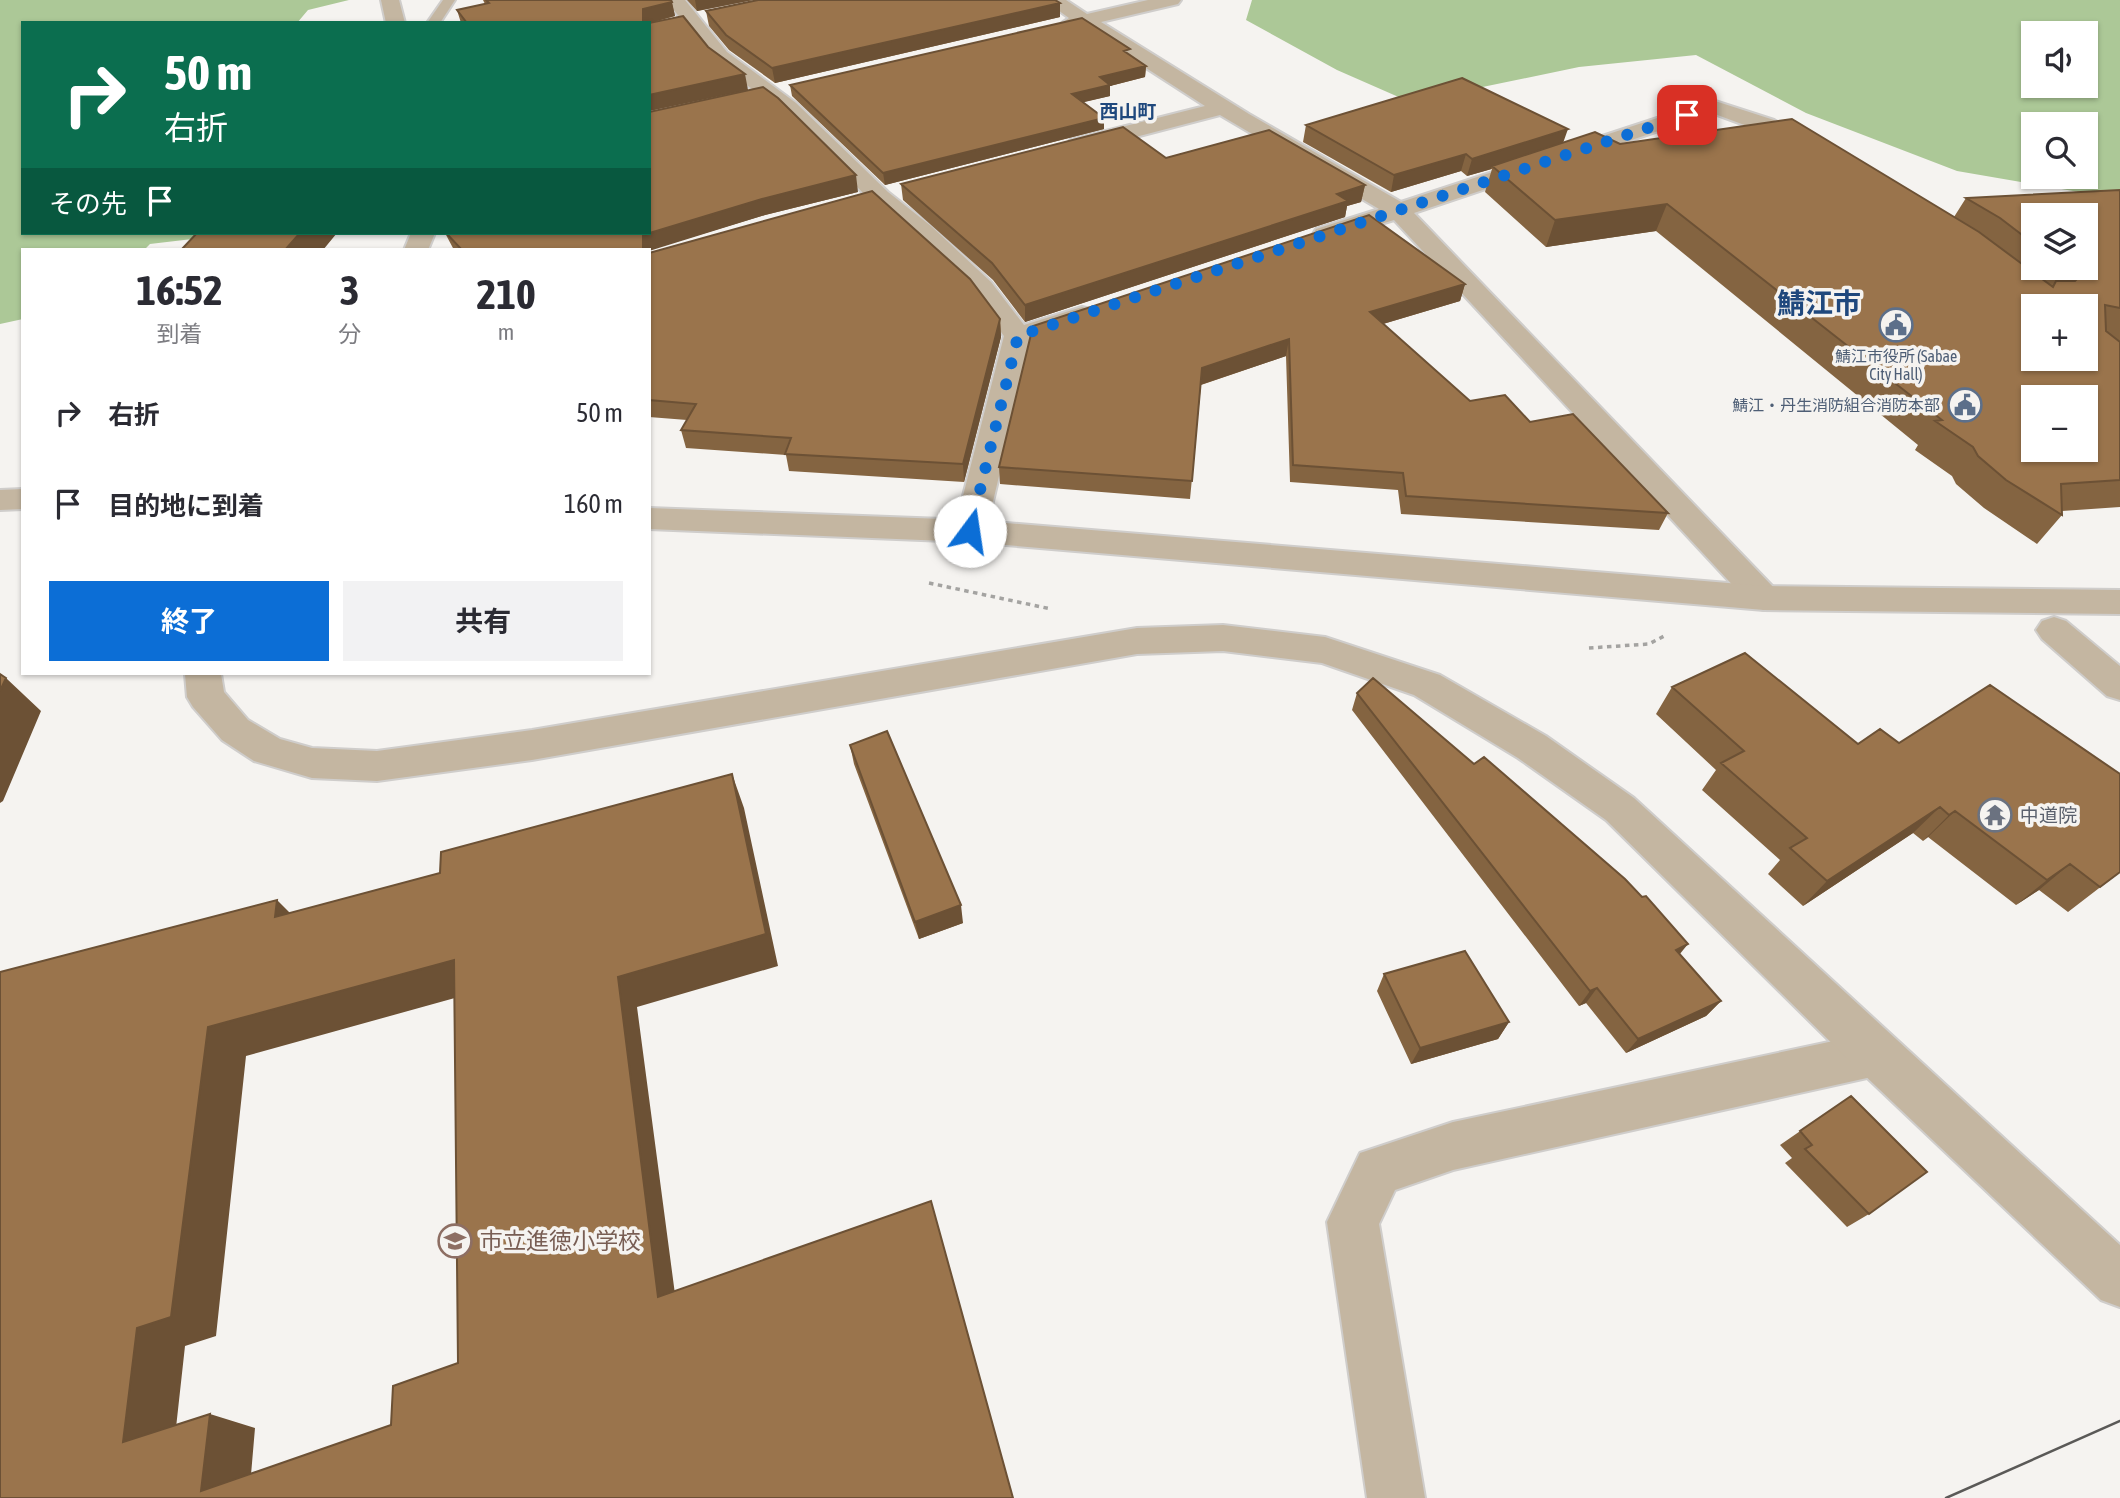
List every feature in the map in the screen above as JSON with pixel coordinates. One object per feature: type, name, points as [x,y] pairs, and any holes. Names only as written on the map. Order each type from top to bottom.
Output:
[{"type":"street","points":[[390,0],[395,21]]},
{"type":"street","points":[[675,0],[720,56],[789,107],[880,197],[922,231],[982,288],[1018,336]]},
{"type":"street","points":[[1053,0],[1398,210],[1764,598]]},
{"type":"street","points":[[1046,29],[1172,0]]},
{"type":"street","points":[[671,26],[718,16]]},
{"type":"street","points":[[743,100],[797,88]]},
{"type":"street","points":[[1297,243],[1712,106],[1766,125],[1833,165]]},
{"type":"street","points":[[1054,151],[1225,107]]},
{"type":"street","points":[[854,204],[907,190]]},
{"type":"street","points":[[1018,336],[1108,306]]},
{"type":"street","points":[[970,531],[1018,336]]},
{"type":"street","points":[[0,500],[21,499]]},
{"type":"street","points":[[651,518],[970,531],[1764,598],[2120,602]]},
{"type":"street","points":[[2054,629],[2120,687]]},
{"type":"street","points":[[203,675],[206,697],[235,730],[268,750],[312,763],[377,766],[533,745],[1137,641],[1223,638],[1325,650],[1427,685],[1532,747],[1620,809],[1876,1054],[2120,1281]]},
{"type":"street","points":[[1396,1498],[1353,1222],[1378,1171],[1453,1146],[1876,1054]]},
{"type":"lane","points":[[434,21],[449,0]]},
{"type":"path","points":[[929,583],[1059,611]]},
{"type":"path","points":[[1589,648],[1649,644],[1674,631]]},
{"type":"green space","points":[[0,0],[349,0],[308,10],[299,21],[21,21],[21,235],[226,235],[150,244],[146,248],[21,248],[21,319],[0,324]]},
{"type":"green space","points":[[1252,0],[2120,0],[2120,199],[2062,189],[2098,189],[2098,112],[2021,112],[2021,182],[1957,171],[1806,113],[1696,55],[1579,67],[1410,102],[1337,70],[1246,20]]},
{"type":"building","points":[[486,0],[672,2],[643,9],[643,21],[465,21],[457,10],[489,3]]},
{"type":"building","points":[[758,0],[1055,0],[1060,3],[772,68],[726,35],[706,11]]},
{"type":"building","points":[[683,16],[708,47],[745,74],[651,95],[651,23]]},
{"type":"building","points":[[1082,18],[1130,49],[1124,51],[1146,66],[1100,77],[1110,85],[1072,94],[1104,118],[883,173],[790,85]]},
{"type":"building","points":[[1462,78],[1568,129],[1472,159],[1466,154],[1394,175],[1306,125]]},
{"type":"building","points":[[763,87],[778,98],[856,175],[762,199],[651,233],[651,112]]},
{"type":"building","points":[[1792,119],[1979,232],[2021,263],[2021,280],[2044,280],[2053,287],[2056,281],[2098,280],[2098,203],[2021,203],[2021,234],[1966,198],[2120,190],[2120,308],[2105,305],[2106,331],[2120,342],[2120,480],[2061,484],[2062,515],[2006,480],[1978,456],[1973,447],[1935,421],[1942,420],[1667,204],[1555,220],[1492,166],[1595,132],[1620,144]]},
{"type":"building","points":[[1123,127],[1166,158],[1269,130],[1365,185],[1337,194],[1348,201],[1025,305],[992,263],[901,184]]},
{"type":"building","points":[[872,191],[970,279],[1000,319],[963,464],[785,454],[791,438],[681,430],[696,404],[651,400],[651,252]]},
{"type":"building","points":[[1369,215],[1465,284],[1370,312],[1470,401],[1505,395],[1530,422],[1573,414],[1668,513],[1406,496],[1403,473],[1293,465],[1289,339],[1202,368],[1192,481],[999,467],[1033,326]]},
{"type":"building","points":[[195,235],[298,235],[287,248],[183,248]]},
{"type":"building","points":[[448,235],[643,235],[643,248],[460,248]]},
{"type":"building","points":[[1745,653],[1858,744],[1880,729],[1899,743],[1990,685],[2120,774],[2120,872],[2100,887],[2070,864],[2047,880],[1955,811],[1949,815],[1940,807],[1827,881],[1790,848],[1807,838],[1721,763],[1744,751],[1672,687]]},
{"type":"building","points":[[0,674],[6,678],[0,691]]},
{"type":"building","points":[[1373,678],[1474,764],[1484,757],[1625,879],[1642,897],[1646,896],[1688,944],[1676,950],[1721,1001],[1638,1039],[1597,988],[1590,991],[1357,693]]},
{"type":"building","points":[[887,731],[961,905],[915,922],[850,745]]},
{"type":"building","points":[[732,774],[766,934],[618,977],[658,1297],[931,1201],[1013,1498],[0,1498],[0,972],[277,900],[275,917],[440,873],[441,852]],"holes":[[[454,960],[458,1363],[393,1386],[391,1425],[201,1491],[210,1414],[123,1442],[137,1328],[171,1317],[208,1027]]]},
{"type":"building","points":[[1465,951],[1509,1022],[1420,1048],[1384,974]]},
{"type":"building","points":[[1851,1096],[1927,1172],[1869,1214],[1805,1149],[1812,1145],[1800,1131]]},
{"type":"tram line","points":[[1946,1498],[2120,1421]]},
{"type":"place","name":"鯖江市役所 (Sabae City Hall)","points":[[1896,325]]},
{"type":"place","name":"鯖江・丹生消防組合消防本部","points":[[1965,405]]},
{"type":"place","name":"中道院","points":[[1995,815]]},
{"type":"place","name":"市立進徳小学校","points":[[455,1241]]},
{"type":"district","name":"西山町","points":[[1128,111]]},
{"type":"district","name":"鯖江市","points":[[1819,303]]},
{"type":"route","points":[[970,531],[1018,336],[1687,115]]}]
